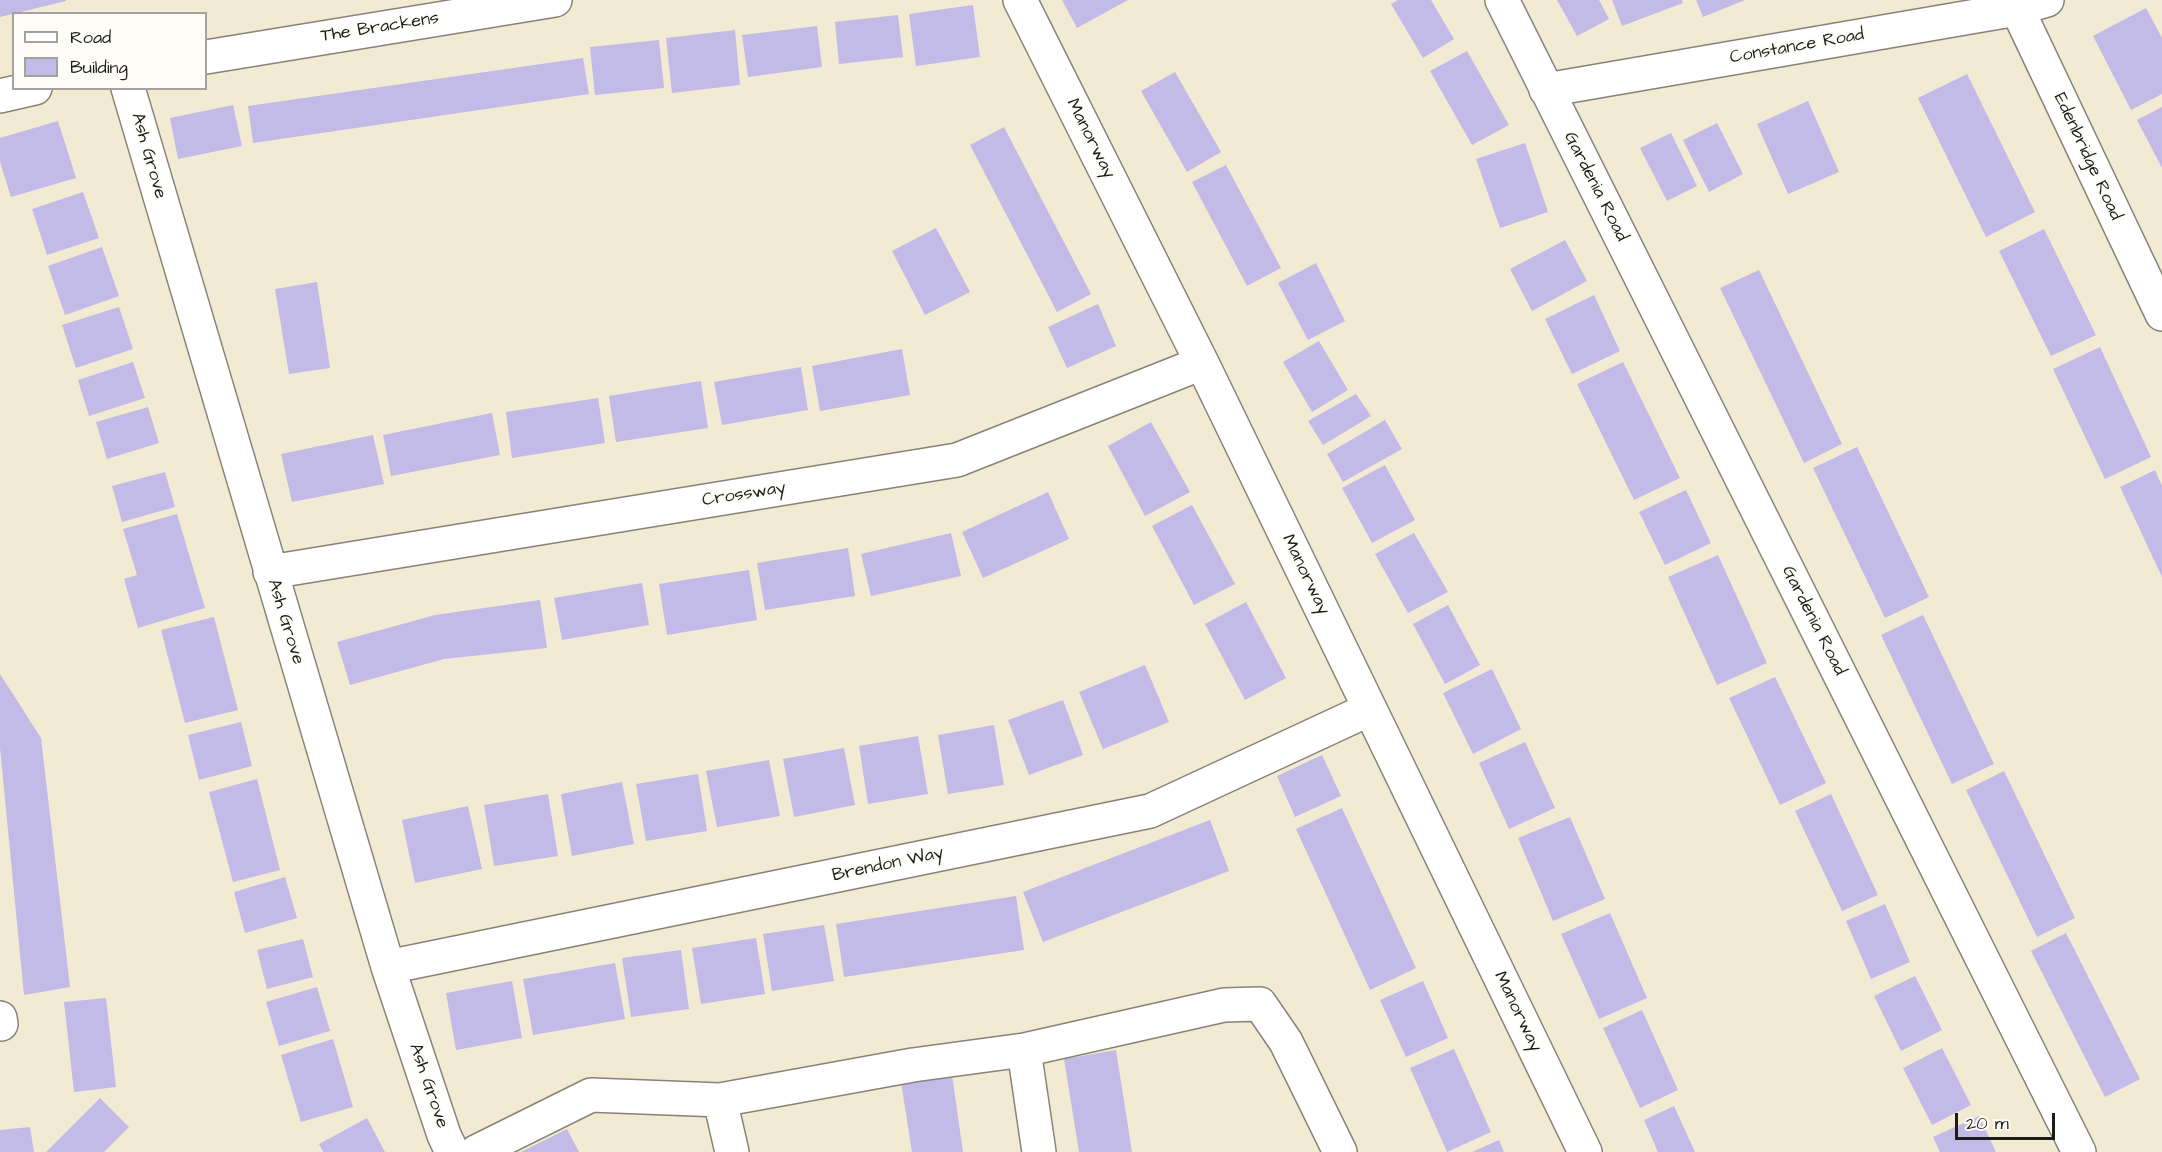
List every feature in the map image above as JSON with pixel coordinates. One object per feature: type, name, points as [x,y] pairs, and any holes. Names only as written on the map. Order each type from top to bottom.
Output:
[{"type":"street","name":"The Brackens","points":[[207,57],[555,0]]},
{"type":"street","name":"Manorway","points":[[1020,0],[1202,363],[1585,1152]]},
{"type":"street","name":"Gardenia Road","points":[[1502,0],[2079,1152]]},
{"type":"street","name":"Constance Road","points":[[1546,90],[2026,3]]},
{"type":"street","name":"Edenbridge Road","points":[[2026,3],[2162,314]]},
{"type":"street","points":[[0,96],[26,90]]},
{"type":"street","name":"Ash Grove","points":[[129,90],[388,967],[444,1135],[452,1152]]},
{"type":"street","name":"Crossway","points":[[270,572],[957,460],[1202,363]]},
{"type":"street","name":"Brendon Way","points":[[388,967],[1150,811],[1370,710]]},
{"type":"street","points":[[476,1152],[591,1095],[720,1100],[913,1065],[1024,1050],[1224,1005],[1260,1004],[1286,1042],[1340,1152]]},
{"type":"street","points":[[1024,1050],[1039,1152]]},
{"type":"street","points":[[720,1100],[732,1152]]},
{"type":"building","points":[[0,0],[66,0],[21,12],[12,12],[12,14],[0,17]]},
{"type":"building","points":[[1062,0],[1128,0],[1077,28]]},
{"type":"building","points":[[1398,0],[1431,0],[1454,39],[1423,58],[1391,4]]},
{"type":"building","points":[[1557,0],[1599,0],[1609,19],[1577,36]]},
{"type":"building","points":[[1612,0],[1682,0],[1683,3],[1622,26]]},
{"type":"building","points":[[1696,0],[1745,0],[1703,17]]},
{"type":"building","points":[[973,5],[980,57],[916,66],[909,14]]},
{"type":"building","points":[[2146,8],[2162,38],[2162,94],[2131,110],[2093,36]]},
{"type":"building","points":[[898,15],[903,57],[839,64],[835,22]]},
{"type":"building","points":[[817,26],[822,67],[748,77],[742,35]]},
{"type":"building","points":[[735,30],[740,85],[672,93],[666,38]]},
{"type":"building","points":[[659,40],[664,88],[595,95],[590,47]]},
{"type":"building","points":[[1467,51],[1509,125],[1472,145],[1430,71]]},
{"type":"building","points":[[583,58],[589,94],[253,143],[248,106]]},
{"type":"building","points":[[1175,72],[1221,152],[1187,172],[1141,91]]},
{"type":"building","points":[[1967,74],[2035,212],[1986,237],[1918,98]]},
{"type":"building","points":[[1808,101],[1839,172],[1788,194],[1757,124]]},
{"type":"building","points":[[233,105],[242,146],[178,159],[170,118]]},
{"type":"building","points":[[2162,107],[2162,168],[2137,120]]},
{"type":"building","points":[[58,121],[76,178],[11,197],[0,162],[0,138]]},
{"type":"building","points":[[1717,123],[1743,174],[1709,192],[1683,140]]},
{"type":"building","points":[[1004,127],[1091,294],[1057,312],[970,145]]},
{"type":"building","points":[[1671,133],[1697,186],[1667,201],[1640,148]]},
{"type":"building","points":[[1525,143],[1548,212],[1500,228],[1476,159]]},
{"type":"building","points":[[1226,165],[1281,268],[1247,286],[1192,182]]},
{"type":"building","points":[[83,192],[99,238],[47,255],[32,209]]},
{"type":"building","points":[[936,228],[970,292],[925,315],[892,251]]},
{"type":"building","points":[[2044,229],[2096,335],[2051,356],[1999,251]]},
{"type":"building","points":[[1565,240],[1587,281],[1532,311],[1510,269]]},
{"type":"building","points":[[102,247],[119,296],[65,315],[48,266]]},
{"type":"building","points":[[1316,263],[1345,321],[1308,340],[1278,283]]},
{"type":"building","points":[[1759,270],[1842,444],[1804,463],[1720,288]]},
{"type":"building","points":[[317,282],[330,368],[289,374],[275,289]]},
{"type":"building","points":[[1594,295],[1620,351],[1572,374],[1545,319]]},
{"type":"building","points":[[1098,304],[1116,346],[1067,368],[1048,327]]},
{"type":"building","points":[[119,307],[133,349],[76,368],[62,325]]},
{"type":"building","points":[[1319,341],[1348,390],[1312,412],[1283,362]]},
{"type":"building","points":[[2100,347],[2151,457],[2105,479],[2053,369]]},
{"type":"building","points":[[902,349],[910,395],[820,411],[812,366]]},
{"type":"building","points":[[133,362],[145,398],[89,416],[78,380]]},
{"type":"building","points":[[1623,362],[1680,478],[1634,500],[1577,384]]},
{"type":"building","points":[[801,367],[808,410],[722,425],[714,382]]},
{"type":"building","points":[[701,381],[708,428],[616,442],[609,396]]},
{"type":"building","points":[[1356,394],[1371,416],[1323,445],[1308,421]]},
{"type":"building","points":[[598,398],[605,443],[512,458],[506,412]]},
{"type":"building","points":[[148,407],[159,443],[107,459],[96,422]]},
{"type":"building","points":[[492,413],[500,455],[391,476],[383,435]]},
{"type":"building","points":[[1385,420],[1402,449],[1343,482],[1327,454]]},
{"type":"building","points":[[1151,422],[1190,492],[1145,516],[1108,446]]},
{"type":"building","points":[[373,435],[384,484],[292,502],[281,454]]},
{"type":"building","points":[[1857,447],[1929,597],[1885,618],[1813,468]]},
{"type":"building","points":[[1385,465],[1415,520],[1372,543],[1342,488]]},
{"type":"building","points":[[2155,470],[2162,486],[2162,577],[2120,487]]},
{"type":"building","points":[[165,472],[175,507],[122,522],[112,486]]},
{"type":"building","points":[[1686,490],[1711,543],[1665,565],[1639,512]]},
{"type":"building","points":[[1048,492],[1069,539],[983,578],[962,532]]},
{"type":"building","points":[[1192,505],[1235,584],[1194,605],[1152,526]]},
{"type":"building","points":[[177,514],[205,608],[138,628],[124,579],[137,575],[123,529]]},
{"type":"building","points":[[951,533],[961,576],[871,596],[861,554]]},
{"type":"building","points":[[1414,533],[1448,592],[1408,613],[1375,554]]},
{"type":"building","points":[[848,548],[855,596],[765,610],[757,563]]},
{"type":"building","points":[[1718,555],[1767,663],[1717,685],[1668,577]]},
{"type":"building","points":[[749,570],[757,620],[667,635],[659,584]]},
{"type":"building","points":[[642,583],[649,625],[562,640],[554,598]]},
{"type":"building","points":[[540,600],[547,648],[444,659],[350,685],[337,642],[435,615]]},
{"type":"building","points":[[1246,602],[1286,678],[1245,700],[1205,624]]},
{"type":"building","points":[[1448,605],[1480,665],[1445,684],[1413,624]]},
{"type":"building","points":[[1923,615],[1994,764],[1952,784],[1881,635]]},
{"type":"building","points":[[214,617],[238,710],[185,723],[161,630]]},
{"type":"building","points":[[1145,665],[1169,722],[1103,749],[1079,692]]},
{"type":"building","points":[[1492,669],[1521,729],[1473,754],[1443,693]]},
{"type":"building","points":[[0,674],[41,738],[70,987],[24,995],[0,748]]},
{"type":"building","points":[[1775,677],[1826,783],[1780,805],[1729,698]]},
{"type":"building","points":[[1063,700],[1083,755],[1029,775],[1008,720]]},
{"type":"building","points":[[241,722],[252,766],[199,780],[188,735]]},
{"type":"building","points":[[994,725],[1004,785],[948,794],[938,735]]},
{"type":"building","points":[[918,736],[928,794],[868,804],[859,746]]},
{"type":"building","points":[[1525,742],[1555,808],[1509,829],[1479,763]]},
{"type":"building","points":[[844,748],[855,805],[794,817],[783,759]]},
{"type":"building","points":[[1322,755],[1341,796],[1295,817],[1277,776]]},
{"type":"building","points":[[769,760],[780,816],[717,827],[706,771]]},
{"type":"building","points":[[2004,771],[2075,918],[2037,937],[1966,790]]},
{"type":"building","points":[[698,774],[707,831],[646,841],[636,784]]},
{"type":"building","points":[[257,779],[280,870],[233,882],[209,792]]},
{"type":"building","points":[[622,782],[634,844],[572,856],[561,794]]},
{"type":"building","points":[[548,794],[558,856],[494,866],[484,805]]},
{"type":"building","points":[[1831,794],[1878,895],[1842,911],[1795,811]]},
{"type":"building","points":[[468,806],[482,869],[415,883],[402,820]]},
{"type":"building","points":[[1342,808],[1416,968],[1370,990],[1296,829]]},
{"type":"building","points":[[1570,817],[1605,899],[1553,921],[1518,838]]},
{"type":"building","points":[[1210,820],[1229,871],[1043,942],[1023,892]]},
{"type":"building","points":[[285,877],[297,918],[245,933],[234,892]]},
{"type":"building","points":[[1016,896],[1024,950],[844,977],[836,924]]},
{"type":"building","points":[[1885,904],[1910,962],[1871,979],[1846,921]]},
{"type":"building","points":[[1610,913],[1647,998],[1599,1019],[1561,934]]},
{"type":"building","points":[[824,925],[834,981],[772,991],[763,934]]},
{"type":"building","points":[[2066,933],[2140,1079],[2105,1097],[2031,951]]},
{"type":"building","points":[[756,938],[765,994],[701,1004],[692,948]]},
{"type":"building","points":[[303,939],[313,977],[267,989],[257,950]]},
{"type":"building","points":[[681,950],[689,1009],[631,1017],[622,958]]},
{"type":"building","points":[[615,963],[625,1019],[533,1035],[523,979]]},
{"type":"building","points":[[1915,976],[1942,1030],[1901,1051],[1874,996]]},
{"type":"building","points":[[512,981],[522,1038],[456,1050],[446,993]]},
{"type":"building","points":[[1423,981],[1448,1038],[1406,1057],[1380,1000]]},
{"type":"building","points":[[317,987],[330,1031],[279,1046],[266,1002]]},
{"type":"building","points":[[106,998],[116,1087],[74,1092],[64,1002]]},
{"type":"building","points":[[1642,1010],[1678,1090],[1640,1108],[1603,1028]]},
{"type":"building","points":[[333,1039],[353,1107],[301,1122],[281,1055]]},
{"type":"building","points":[[1942,1048],[1971,1105],[1932,1125],[1903,1068]]},
{"type":"building","points":[[1454,1049],[1491,1132],[1447,1152],[1410,1068]]},
{"type":"building","points":[[1116,1050],[1132,1152],[1079,1152],[1064,1059]]},
{"type":"building","points":[[952,1075],[963,1152],[912,1152],[901,1082]]},
{"type":"building","points":[[100,1098],[129,1127],[104,1152],[46,1152]]},
{"type":"building","points":[[1674,1106],[1695,1152],[1658,1152],[1644,1120]]},
{"type":"building","points":[[1979,1116],[1996,1152],[1940,1152],[1933,1137]]},
{"type":"building","points":[[367,1118],[385,1152],[323,1152],[319,1144]]},
{"type":"building","points":[[30,1127],[34,1152],[0,1152],[0,1130]]},
{"type":"building","points":[[567,1129],[579,1152],[521,1152]]},
{"type":"building","points":[[1499,1140],[1504,1152],[1472,1152]]}]
